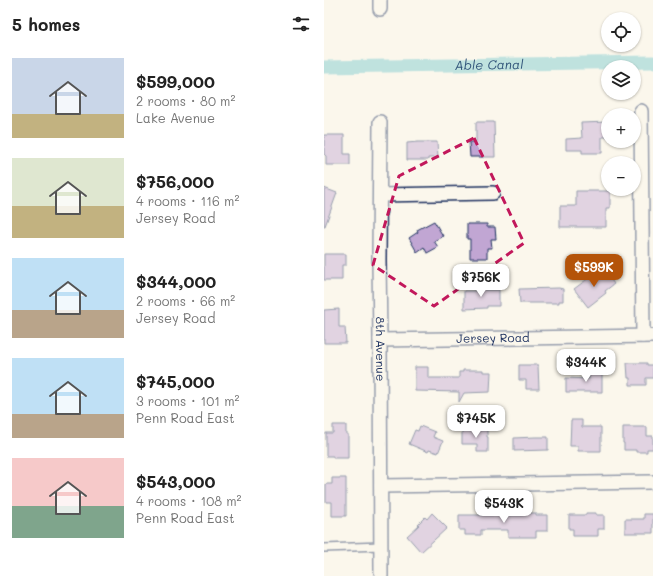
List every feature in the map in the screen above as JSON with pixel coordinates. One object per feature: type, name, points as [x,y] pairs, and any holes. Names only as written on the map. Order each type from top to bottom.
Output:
[{"type":"street","points":[[641,111],[648,336]]},
{"type":"street","name":"8th Avenue","points":[[380,122],[379,260],[381,576]]},
{"type":"street","points":[[380,195],[493,193]]},
{"type":"street","name":"Jersey Road","points":[[380,340],[648,336]]},
{"type":"street","points":[[381,486],[653,482]]},
{"type":"lane","points":[[324,548],[381,546]]},
{"type":"highlighted area","points":[[474,138],[524,243],[434,306],[373,265],[399,176]]},
{"type":"building","points":[[476,122],[494,122],[495,157],[470,157],[469,142],[476,142]]},
{"type":"building","points":[[601,122],[602,153],[582,153],[582,150],[566,150],[566,139],[582,138],[581,123]]},
{"type":"building","points":[[324,135],[344,135],[344,154],[350,154],[350,165],[326,165],[326,156],[324,154]]},
{"type":"building","points":[[437,142],[438,158],[428,158],[428,160],[407,160],[407,143]]},
{"type":"building","points":[[324,188],[337,193],[325,226],[324,226]]},
{"type":"building","points":[[576,191],[601,191],[601,196],[610,196],[610,208],[606,208],[606,227],[560,227],[560,206],[576,206]]},
{"type":"building","points":[[434,221],[443,236],[434,241],[438,247],[427,253],[424,247],[417,252],[409,238],[418,232],[417,230]]},
{"type":"building","points":[[467,224],[487,224],[487,227],[495,227],[496,239],[491,239],[492,248],[487,248],[487,258],[470,258],[470,239],[467,239]]},
{"type":"building","points":[[324,254],[346,254],[346,265],[342,265],[342,280],[324,280]]},
{"type":"building","points":[[605,271],[614,284],[605,291],[606,293],[588,307],[574,289],[594,274],[597,277]]},
{"type":"building","points":[[476,285],[485,285],[485,290],[499,290],[499,306],[464,309],[464,291],[476,291]]},
{"type":"building","points":[[519,289],[563,289],[563,301],[559,301],[559,303],[520,303]]},
{"type":"building","points":[[339,309],[339,327],[345,327],[346,343],[324,343],[324,310]]},
{"type":"building","points":[[627,363],[647,363],[647,365],[653,365],[653,378],[646,378],[646,385],[630,385]]},
{"type":"building","points":[[519,365],[538,365],[539,389],[526,389],[526,380],[519,380]]},
{"type":"building","points":[[415,367],[428,367],[428,378],[459,378],[459,372],[463,372],[463,370],[483,370],[483,372],[491,372],[490,392],[464,393],[459,402],[459,392],[415,391]]},
{"type":"building","points":[[589,368],[602,368],[602,392],[566,392],[566,378],[589,379]]},
{"type":"building","points":[[571,420],[582,420],[582,427],[601,427],[601,451],[578,451],[578,446],[570,446]]},
{"type":"building","points":[[333,425],[346,425],[346,434],[348,434],[348,458],[333,458],[333,456],[326,456],[326,433],[333,433]]},
{"type":"building","points":[[420,426],[435,432],[433,437],[443,441],[438,453],[429,450],[428,452],[409,444],[415,430],[418,431]]},
{"type":"building","points":[[623,427],[647,427],[647,436],[653,436],[653,449],[647,449],[647,452],[624,450]]},
{"type":"building","points":[[462,430],[487,430],[488,452],[477,452],[477,444],[462,444]]},
{"type":"building","points":[[548,437],[548,450],[514,451],[514,438]]},
{"type":"building","points":[[332,478],[346,478],[346,516],[332,516],[332,502],[326,502],[326,484],[332,484]]},
{"type":"building","points":[[432,513],[447,528],[421,552],[407,536],[425,517],[427,519]]},
{"type":"building","points":[[523,513],[547,515],[547,531],[536,531],[536,537],[508,537],[508,530],[481,530],[481,535],[465,535],[465,530],[459,530],[459,515],[523,515]]},
{"type":"building","points":[[586,513],[604,515],[604,529],[598,529],[598,536],[573,536],[573,529],[569,529],[569,515],[586,515]]},
{"type":"building","points":[[644,514],[653,514],[653,533],[625,533],[625,519],[644,519]]},
{"type":"waterway","name":"Able Canal","points":[[324,67],[653,62]]}]
